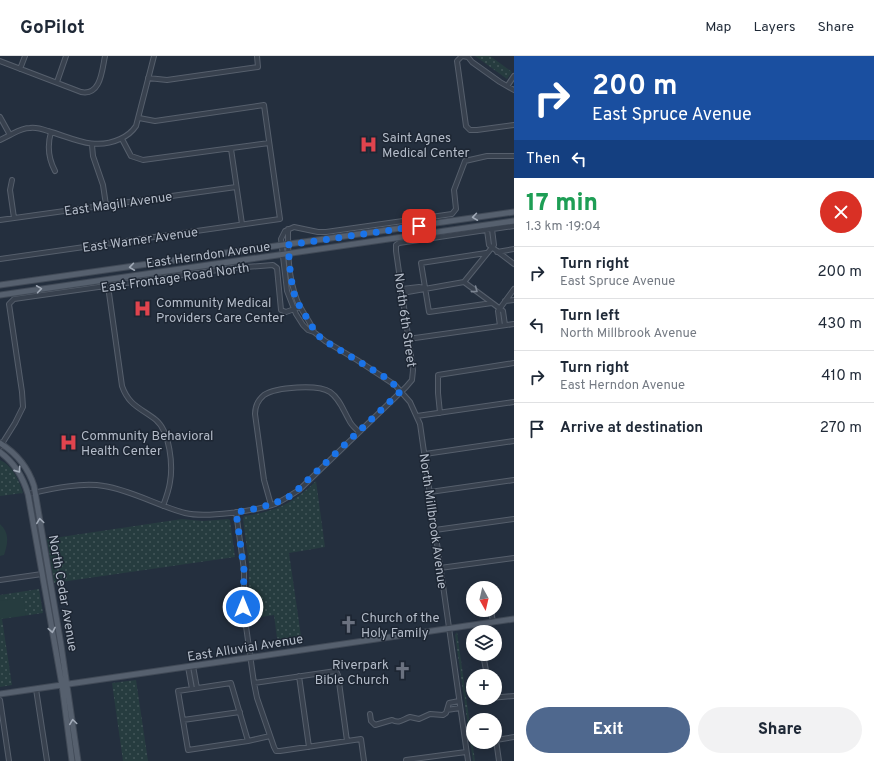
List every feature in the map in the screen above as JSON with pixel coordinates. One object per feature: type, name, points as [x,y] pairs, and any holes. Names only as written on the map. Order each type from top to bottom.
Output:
[{"type":"main road","name":"East Herndon Avenue","points":[[0,285],[514,212]]},
{"type":"main road","name":"East Herndon Avenue","points":[[0,295],[514,221]]},
{"type":"main road","name":"North Cedar Avenue","points":[[1,444],[16,455],[25,466],[33,481],[36,492],[53,601],[72,760]]},
{"type":"main road","name":"North Cedar Avenue","points":[[0,452],[9,459],[23,477],[28,494],[78,761]]},
{"type":"main road","points":[[42,574],[46,578],[49,597],[53,601]]},
{"type":"main road","name":"East Alluvial Avenue","points":[[0,694],[514,619]]},
{"type":"street","points":[[20,69],[25,56]]},
{"type":"street","points":[[57,82],[66,56]]},
{"type":"street","points":[[0,61],[81,92],[92,91],[98,86],[105,56]]},
{"type":"street","points":[[0,140],[28,128],[37,128],[92,145],[105,144],[122,139],[132,132],[136,126],[154,56]]},
{"type":"street","points":[[148,78],[166,80],[258,67],[257,56]]},
{"type":"street","points":[[514,90],[472,62],[468,57],[462,56],[457,61],[466,126],[470,130],[477,130],[514,125]]},
{"type":"street","points":[[508,85],[514,76]]},
{"type":"street","points":[[122,139],[131,156],[143,160],[269,143],[264,105],[155,120],[139,118]]},
{"type":"street","points":[[0,117],[10,135]]},
{"type":"street","points":[[51,132],[49,154],[51,164],[55,171]]},
{"type":"street","name":"East Warner Avenue","points":[[0,259],[280,219],[269,143]]},
{"type":"street","points":[[92,145],[92,156],[103,185],[106,205]]},
{"type":"street","points":[[231,149],[242,224]]},
{"type":"street","points":[[288,229],[296,226],[318,232],[326,232],[452,214],[456,206],[454,187],[465,160],[487,156],[514,156]]},
{"type":"street","points":[[12,180],[10,190],[14,218]]},
{"type":"street","name":"East Magill Avenue","points":[[0,220],[236,187]]},
{"type":"street","points":[[514,226],[489,229],[489,245],[514,264]]},
{"type":"street","name":"North Millbrook Avenue","points":[[288,229],[288,253],[292,285],[300,307],[314,332]]},
{"type":"street","name":"North Millbrook Avenue","points":[[288,229],[282,236],[281,246],[287,291],[294,310],[306,328],[388,379],[410,402],[417,416],[425,454],[468,761]]},
{"type":"street","name":"North 6th Street","points":[[28,494],[79,485],[95,485],[109,487],[183,513],[196,515],[215,515],[236,512],[271,505],[283,500],[299,490],[410,383],[413,375],[396,245],[399,243],[489,229]]},
{"type":"street","points":[[402,291],[420,290],[464,282],[486,253],[492,248]]},
{"type":"street","points":[[497,252],[514,249]]},
{"type":"street","points":[[486,253],[422,263],[429,312],[492,303]]},
{"type":"street","name":"East Frontage Road North","points":[[1,444],[15,424],[22,407],[22,392],[9,304],[14,299],[232,268],[273,264],[277,268],[281,310],[286,312],[294,310]]},
{"type":"street","points":[[464,282],[503,310],[503,326]]},
{"type":"street","points":[[108,286],[125,393],[128,400],[134,406],[157,422],[164,430],[166,437],[171,473],[168,491],[163,506]]},
{"type":"street","points":[[500,308],[514,289]]},
{"type":"street","points":[[505,301],[514,300]]},
{"type":"street","points":[[294,310],[300,307]]},
{"type":"street","points":[[408,339],[514,324]]},
{"type":"street","points":[[440,413],[438,375],[514,363]]},
{"type":"street","points":[[271,505],[264,480],[255,414],[257,405],[263,396],[274,391],[304,387],[324,389],[330,392],[338,400],[351,423],[359,432]]},
{"type":"street","points":[[417,416],[514,402]]},
{"type":"street","points":[[425,454],[514,441]]},
{"type":"street","points":[[430,492],[514,480]]},
{"type":"street","points":[[236,512],[243,562],[243,607],[254,683],[276,751],[361,740],[364,761]]},
{"type":"street","points":[[435,530],[514,519]]},
{"type":"street","points":[[440,568],[514,558]]},
{"type":"street","points":[[0,580],[42,574]]},
{"type":"street","points":[[492,617],[493,622]]},
{"type":"street","points":[[191,666],[197,688]]},
{"type":"street","points":[[191,666],[192,689]]},
{"type":"street","points":[[254,683],[336,671],[338,675],[347,741]]},
{"type":"street","points":[[299,676],[309,747]]},
{"type":"street","points":[[248,741],[231,683],[178,691],[188,750],[248,741],[270,736]]},
{"type":"street","points":[[36,689],[47,761]]},
{"type":"street","points":[[502,697],[514,696]]},
{"type":"street","points":[[0,700],[9,761]]},
{"type":"street","points":[[370,714],[370,721],[374,725],[392,720],[396,722],[402,721],[410,717],[419,719],[430,714],[444,715],[449,703],[459,701]]},
{"type":"street","points":[[447,710],[460,708]]},
{"type":"street","points":[[183,720],[240,712]]},
{"type":"street","points":[[502,739],[514,737]]},
{"type":"street","points":[[497,749],[498,761]]},
{"type":"street","points":[[406,760],[466,752]]},
{"type":"green space","points":[[475,56],[490,56],[512,72],[507,79]]},
{"type":"green space","points":[[0,460],[11,469],[23,493],[0,496]]},
{"type":"green space","points":[[316,481],[325,547],[289,553],[302,643],[278,646],[274,615],[250,619],[249,565],[243,519],[244,516],[266,512],[291,501]]},
{"type":"green space","points":[[182,519],[203,521],[230,520],[235,557],[54,583],[47,539]]},
{"type":"green space","points":[[0,524],[7,535],[7,539],[4,555],[0,556]]},
{"type":"green space","points":[[39,589],[43,613],[2,619],[12,685],[0,687],[0,595]]},
{"type":"green space","points":[[23,598],[26,615],[0,619],[0,601]]},
{"type":"green space","points":[[457,632],[468,713],[466,713],[455,635]]},
{"type":"green space","points":[[136,680],[148,761],[123,761],[112,683]]},
{"type":"green space","points":[[471,749],[473,749],[475,761],[473,761]]},
{"type":"place","name":"Saint Agnes Medical Center","points":[[369,144]]},
{"type":"place","name":"Community Medical Providers Care Center","points":[[143,309]]},
{"type":"place","name":"Community Behavioral Health Center","points":[[68,442]]},
{"type":"place","name":"Church of the Holy Family","points":[[348,624]]},
{"type":"place","name":"Riverpark Bible Church","points":[[402,671]]},
{"type":"route","points":[[243,607],[244,570],[236,512],[265,507],[283,500],[299,490],[401,391],[388,379],[325,341],[314,332],[293,291],[288,245],[419,226]]}]
